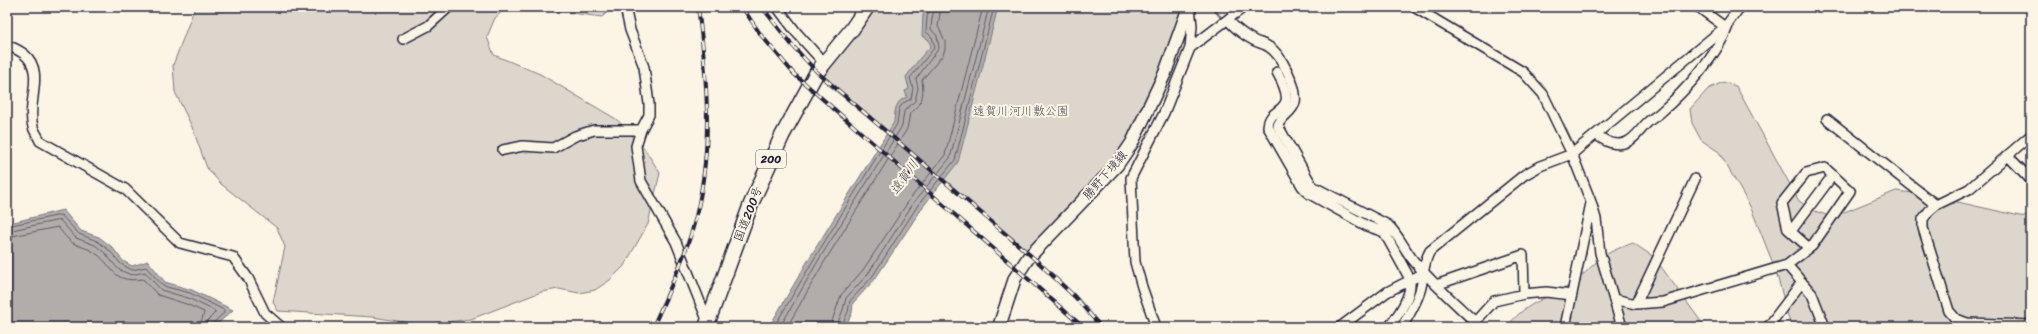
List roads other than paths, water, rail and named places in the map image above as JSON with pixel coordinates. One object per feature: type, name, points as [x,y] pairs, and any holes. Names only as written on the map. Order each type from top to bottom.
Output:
[{"type":"highway","name":"国道200号","points":[[707,325],[751,204],[782,136],[816,72],[852,29],[867,7]]},
{"type":"main road","name":"勝野下境線","points":[[999,327],[1015,278],[1028,258],[1117,165],[1132,143],[1165,73],[1190,7]]},
{"type":"street","points":[[403,39],[428,26],[449,7]]},
{"type":"street","points":[[625,7],[630,30],[646,77],[649,115],[641,130],[636,146],[641,181],[676,242],[707,325]]},
{"type":"street","points":[[777,7],[796,32],[824,63]]},
{"type":"street","points":[[1156,327],[1135,262],[1131,178],[1164,113],[1190,48],[1192,26],[1190,7]]},
{"type":"street","points":[[1190,48],[1244,7]]},
{"type":"street","points":[[1414,7],[1523,72],[1534,82],[1553,110],[1591,202],[1596,219],[1600,253],[1622,327]]},
{"type":"street","points":[[1698,7],[1727,26]]},
{"type":"street","points":[[1406,325],[1420,289],[1424,273],[1425,260],[1430,251],[1524,175],[1540,166],[1572,154],[1727,26],[1740,7]]},
{"type":"street","points":[[1225,22],[1273,50],[1287,81],[1287,100],[1285,105],[1270,119],[1268,127],[1302,186],[1308,193],[1360,222],[1384,232],[1410,279],[1411,286],[1408,294],[1401,310],[1389,327]]},
{"type":"street","points":[[1596,134],[1608,142],[1617,144],[1626,143],[1634,137],[1649,121],[1669,106],[1700,70],[1723,40],[1727,26]]},
{"type":"street","points":[[7,46],[18,49],[30,59],[35,69],[32,114],[33,127],[40,141],[125,189],[180,243],[233,257],[248,278],[265,313],[281,327]]},
{"type":"street","points":[[1277,72],[1295,91],[1294,107],[1292,112],[1279,123],[1278,126],[1312,186],[1388,225],[1406,252],[1424,273],[1475,322],[1494,301],[1524,294],[1546,292],[1572,295]]},
{"type":"street","points":[[1827,119],[1936,205]]},
{"type":"street","points":[[503,150],[523,146],[553,148],[575,136],[594,130],[641,130]]},
{"type":"street","points":[[2031,135],[1969,190],[1936,205],[1923,219],[1923,228],[1924,237],[1949,311],[1956,319],[1967,323],[2031,325]]},
{"type":"street","points":[[2008,156],[2031,180]]},
{"type":"street","points":[[1614,299],[1636,304],[1663,302],[1787,265],[1809,248],[1850,191],[1825,168],[1806,173],[1782,203],[1788,229],[1809,248]]},
{"type":"street","points":[[1790,231],[1833,175]]},
{"type":"street","points":[[1636,304],[1695,179]]},
{"type":"street","points":[[1565,327],[1591,202]]},
{"type":"street","points":[[1436,285],[1522,255],[1524,294]]},
{"type":"street","points":[[1787,265],[1812,294],[1824,326]]},
{"type":"street","points":[[1340,327],[1387,292],[1424,273]]},
{"type":"street","points":[[1768,327],[1802,282]]},
{"type":"water","name":"遠賀川","points":[[927,7],[998,7],[958,162],[922,208],[875,279],[853,303],[852,313],[845,327],[769,327],[810,257],[894,122],[896,106],[900,101],[907,97],[905,91],[909,89],[906,77],[931,46],[928,39],[922,36],[923,15]]},
{"type":"water","points":[[63,210],[81,231],[99,237],[112,247],[123,261],[132,266],[148,261],[165,282],[192,290],[233,310],[214,327],[7,327],[7,222],[10,223]]},
{"type":"waterway","points":[[1212,7],[1223,20]]},
{"type":"waterway","points":[[1226,24],[1235,33]]},
{"type":"waterway","points":[[1277,63],[1285,76]]},
{"type":"waterway","points":[[1346,208],[1373,223]]},
{"type":"waterway","points":[[1394,239],[1410,270]]},
{"type":"waterway","points":[[1413,293],[1417,283]]},
{"type":"waterway","points":[[1395,327],[1406,309]]},
{"type":"railway","points":[[653,327],[684,255],[692,231],[704,175],[707,119],[702,35],[698,7]]},
{"type":"railway","points":[[742,7],[761,35],[794,74],[1083,327]]},
{"type":"railway","points":[[762,7],[791,44],[817,72],[1037,261],[1075,297],[1101,327]]},
{"type":"park label","name":"遠賀川河川敷公園","points":[[1021,111]]}]
